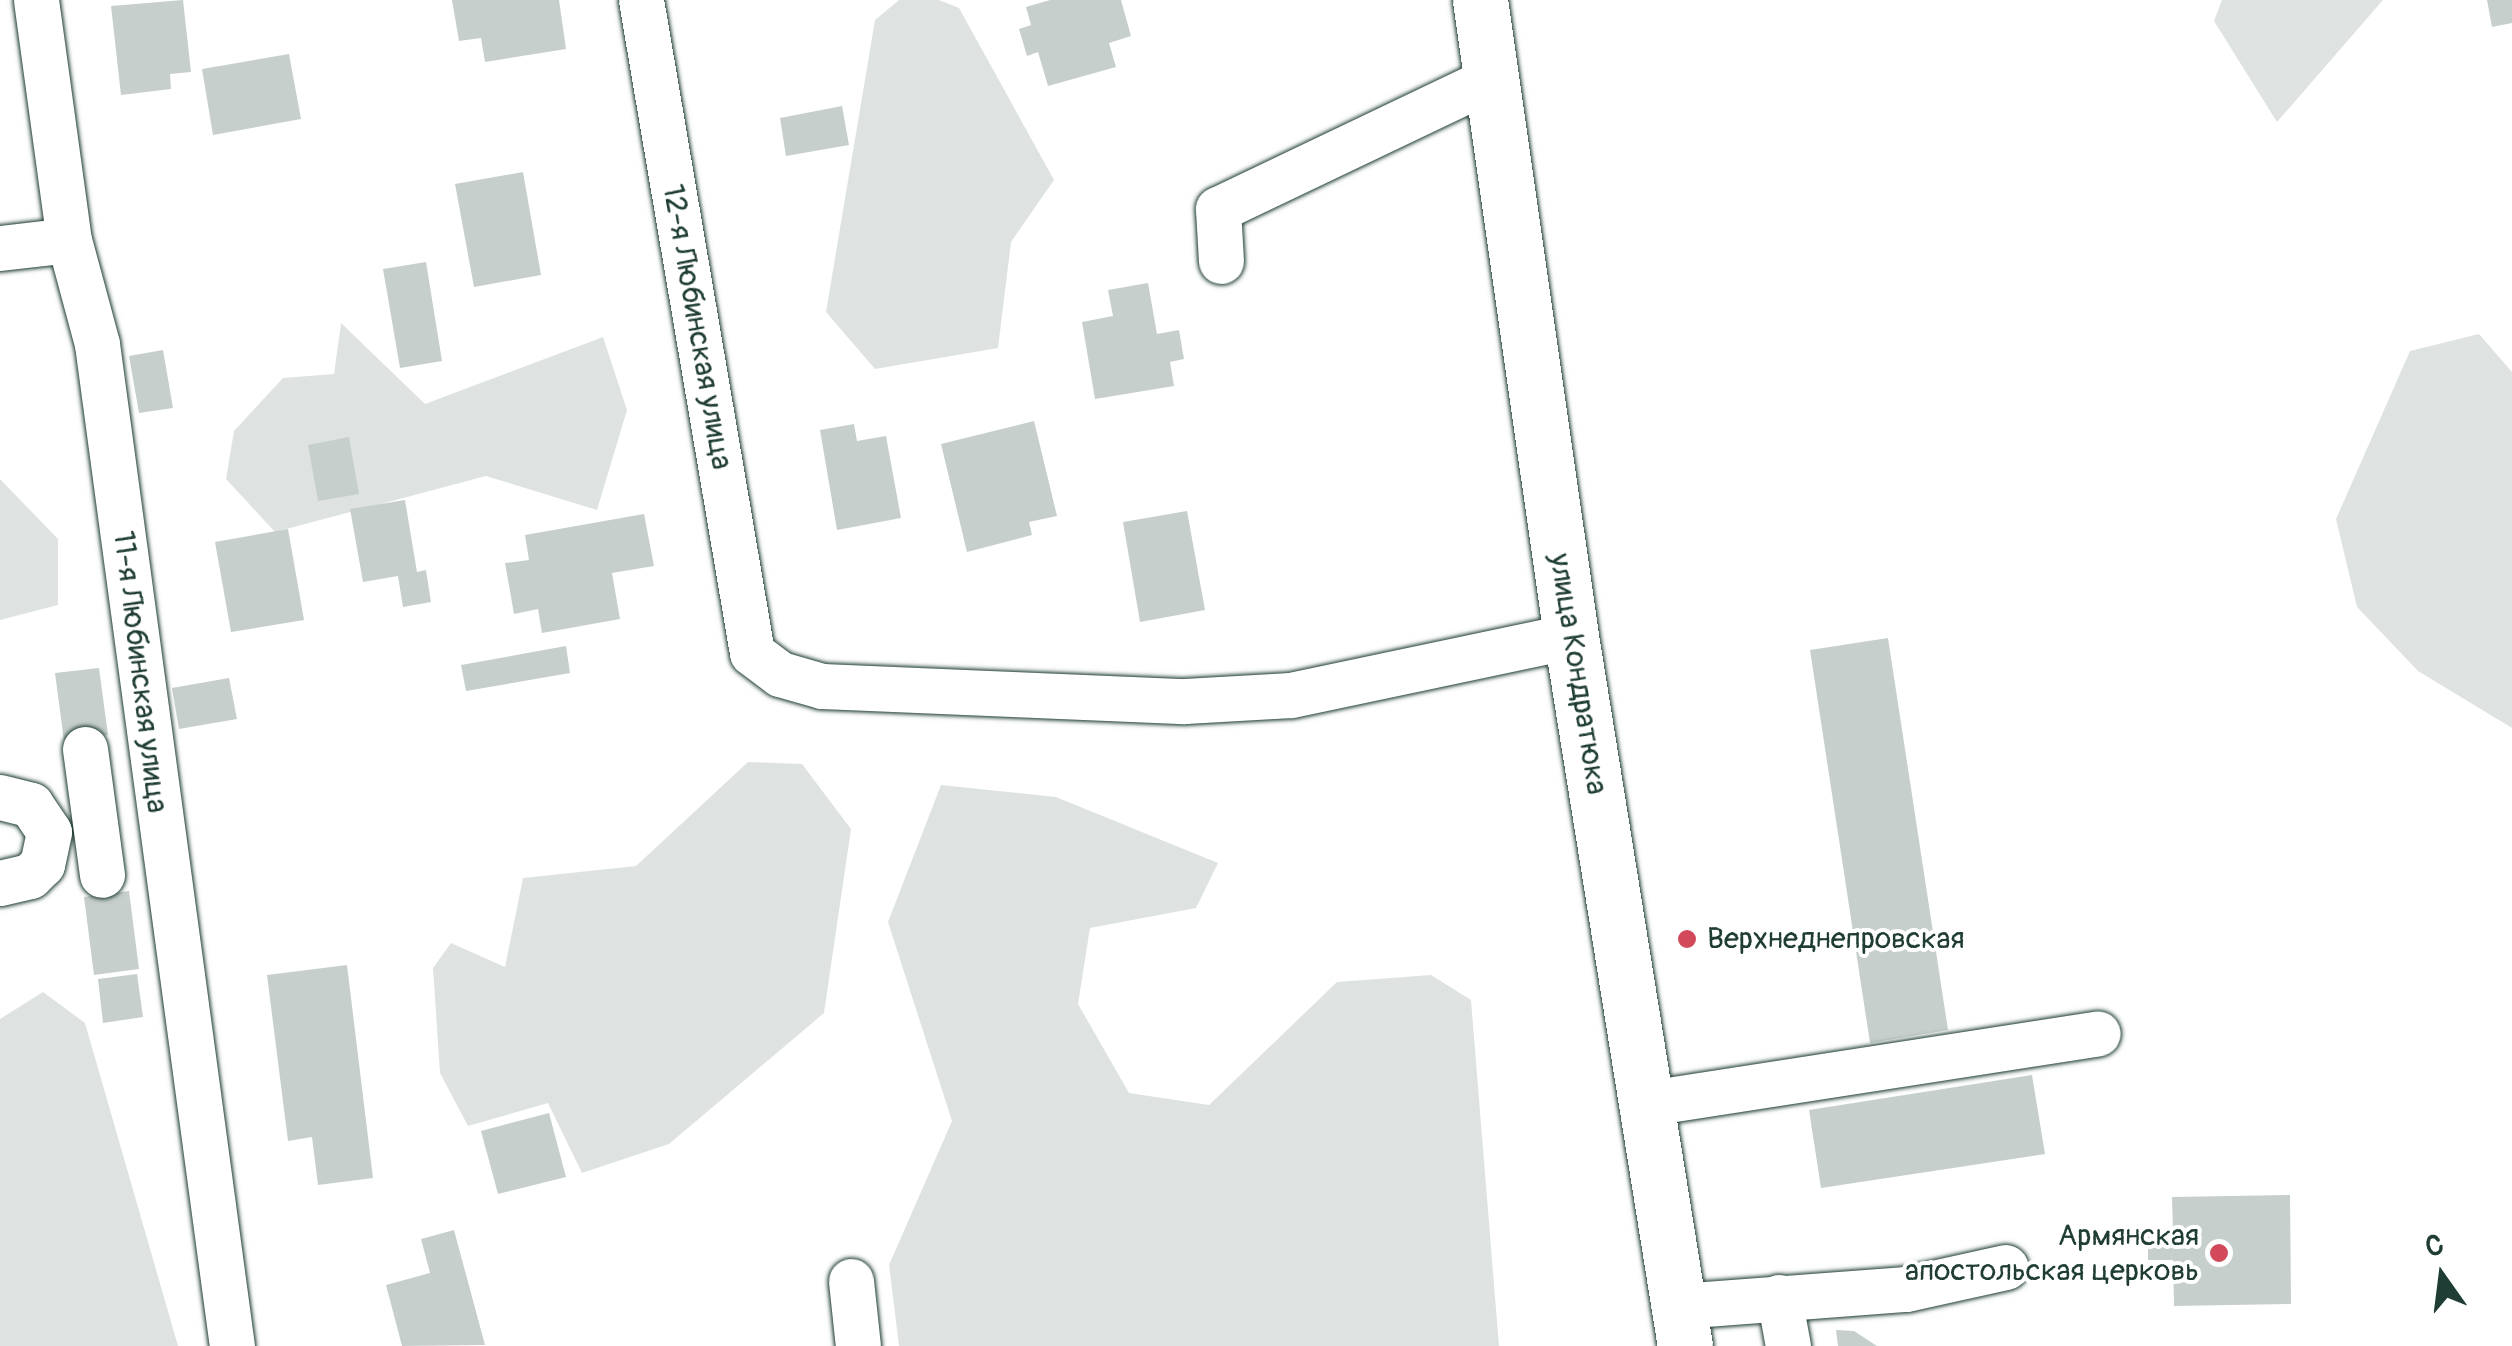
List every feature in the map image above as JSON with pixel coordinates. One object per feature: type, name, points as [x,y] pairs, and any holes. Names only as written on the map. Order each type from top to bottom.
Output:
[{"type":"main road","name":"улица Кондратюка","points":[[1480,0],[1571,636],[1682,1326]]},
{"type":"street","name":"11-я Любинская улица","points":[[36,0],[69,240],[97,344],[232,1346]]},
{"type":"street","name":"12-я Любинская улица","points":[[641,0],[752,653],[780,674],[822,686],[1185,701],[1292,696],[1571,636]]},
{"type":"street","points":[[1222,261],[1218,209],[1491,79]]},
{"type":"street","points":[[0,248],[69,240]]},
{"type":"street","points":[[85,749],[102,875]]},
{"type":"street","points":[[0,798],[30,804],[49,832],[42,864],[30,876],[0,883]]},
{"type":"street","points":[[49,832],[159,818]]},
{"type":"street","points":[[1648,1102],[2098,1032]]},
{"type":"street","points":[[1682,1326],[1780,1297],[1906,1289],[2006,1267]]},
{"type":"street","points":[[850,1280],[858,1346]]},
{"type":"street","points":[[1780,1297],[1788,1346]]},
{"type":"shaded area","points":[[899,0],[939,0],[959,8],[1054,180],[1011,242],[998,348],[875,369],[826,312],[875,20]]},
{"type":"shaded area","points":[[2222,0],[2383,0],[2277,122],[2214,21]]},
{"type":"shaded area","points":[[341,323],[425,404],[603,337],[627,410],[597,510],[486,476],[275,532],[226,479],[234,431],[283,378],[334,374]]},
{"type":"shaded area","points":[[2479,334],[2512,372],[2512,728],[2418,671],[2357,607],[2336,519],[2410,351]]},
{"type":"shaded area","points":[[0,479],[58,539],[58,605],[0,620]]},
{"type":"shaded area","points":[[748,762],[802,764],[851,829],[824,1013],[669,1144],[582,1173],[548,1103],[468,1126],[440,1073],[433,968],[451,943],[505,967],[523,878],[636,866]]},
{"type":"shaded area","points":[[941,785],[1056,797],[1218,863],[1196,908],[1090,928],[1078,1004],[1129,1093],[1209,1105],[1337,982],[1431,975],[1471,1000],[1499,1346],[899,1346],[889,1265],[952,1121],[888,922]]},
{"type":"shaded area","points":[[43,992],[85,1023],[178,1346],[0,1346],[0,1019]]},
{"type":"building","points":[[183,0],[191,72],[170,74],[171,89],[121,95],[111,6]]},
{"type":"building","points":[[452,0],[559,0],[566,49],[485,62],[481,38],[459,41]]},
{"type":"building","points":[[1050,0],[1121,0],[1131,36],[1109,43],[1116,67],[1048,86],[1038,52],[1027,56],[1019,29],[1031,25],[1026,7]]},
{"type":"building","points":[[2487,0],[2512,0],[2512,23],[2492,27]]},
{"type":"building","points":[[289,54],[301,119],[213,135],[202,69]]},
{"type":"building","points":[[842,106],[849,145],[786,156],[780,118]]},
{"type":"building","points":[[523,172],[541,275],[474,287],[455,184]]},
{"type":"building","points":[[426,262],[442,361],[400,368],[383,269]]},
{"type":"building","points":[[1148,283],[1157,334],[1179,330],[1184,359],[1170,362],[1174,386],[1095,399],[1082,322],[1113,316],[1108,290]]},
{"type":"building","points":[[163,350],[173,408],[139,413],[129,356]]},
{"type":"building","points":[[1034,421],[1057,516],[1029,522],[1032,535],[967,552],[941,444]]},
{"type":"building","points":[[854,424],[857,441],[886,436],[901,518],[837,530],[820,430]]},
{"type":"building","points":[[349,437],[359,494],[318,501],[308,445]]},
{"type":"building","points":[[405,500],[417,572],[426,570],[431,602],[403,607],[398,576],[363,582],[350,509]]},
{"type":"building","points":[[1187,511],[1205,610],[1140,622],[1123,522]]},
{"type":"building","points":[[644,514],[654,566],[612,573],[620,619],[542,633],[538,609],[514,614],[505,563],[529,560],[525,535]]},
{"type":"building","points":[[288,529],[304,620],[231,632],[215,542]]},
{"type":"building","points":[[1888,638],[1948,1030],[1870,1043],[1810,650]]},
{"type":"building","points":[[566,646],[570,673],[466,691],[461,665]]},
{"type":"building","points":[[99,668],[108,735],[64,741],[55,673]]},
{"type":"building","points":[[229,678],[237,719],[179,729],[172,688]]},
{"type":"building","points":[[129,891],[139,969],[94,975],[84,897]]},
{"type":"building","points":[[347,965],[373,1178],[318,1185],[312,1137],[288,1141],[267,975]]},
{"type":"building","points":[[137,974],[143,1017],[103,1023],[98,979]]},
{"type":"building","points":[[2032,1075],[2045,1154],[1821,1188],[1809,1110]]},
{"type":"building","points":[[549,1113],[566,1177],[498,1194],[481,1131]]},
{"type":"building","name":"Армянская апостольская церковь","points":[[2290,1195],[2291,1304],[2174,1306],[2173,1260],[2148,1260],[2148,1232],[2173,1231],[2172,1197]]},
{"type":"building","points":[[454,1230],[485,1345],[402,1346],[386,1285],[430,1273],[421,1239]]},
{"type":"building","points":[[1836,1330],[1854,1331],[1877,1346],[1838,1346]]},
{"type":"place","name":"Верхнеднепровская","points":[[1687,939]]},
{"type":"place","name":"Армянская апостольская церковь","points":[[2219,1253]]}]
